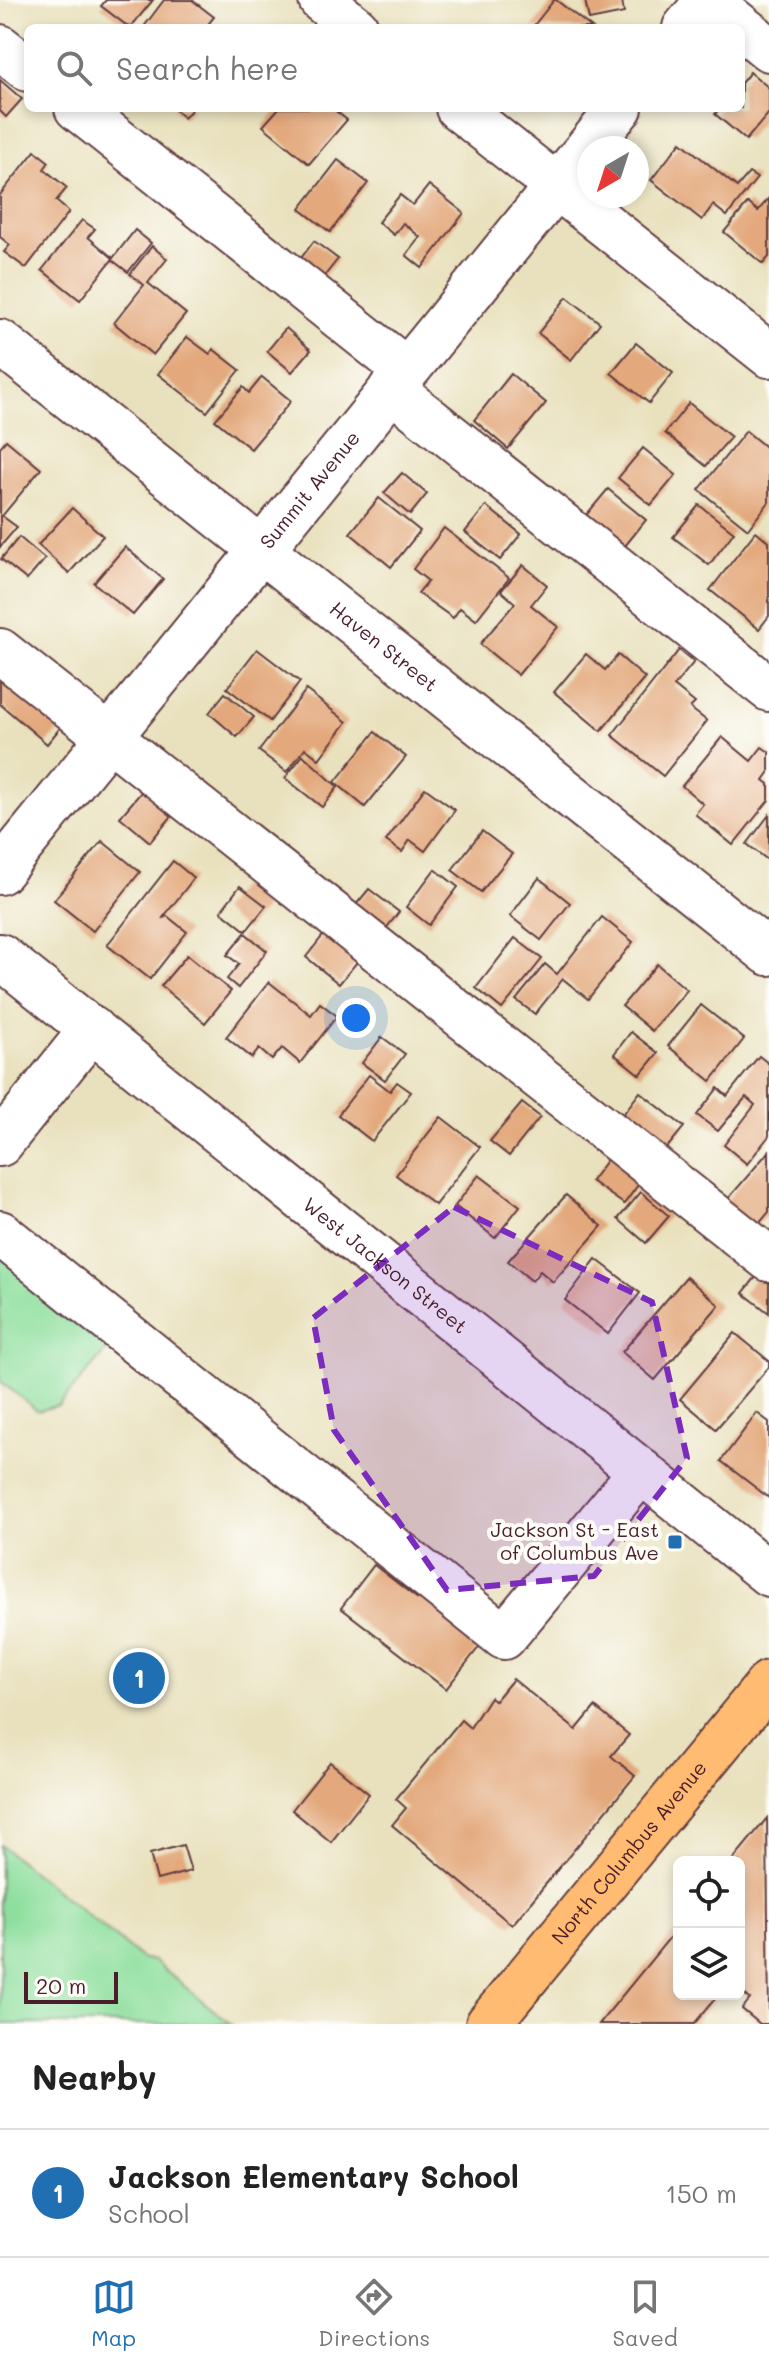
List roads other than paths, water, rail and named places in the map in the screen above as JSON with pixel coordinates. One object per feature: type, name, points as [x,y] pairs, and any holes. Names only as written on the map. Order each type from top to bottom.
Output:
[{"type":"main road","name":"North Columbus Avenue","points":[[488,2024],[769,1683]]},
{"type":"street","points":[[321,0],[351,24]]},
{"type":"street","points":[[688,24],[708,0],[738,24]]},
{"type":"street","points":[[745,30],[769,49]]},
{"type":"street","points":[[0,47],[24,66]]},
{"type":"street","points":[[82,112],[769,689]]},
{"type":"street","points":[[463,112],[769,355]]},
{"type":"street","name":"Summit Avenue","points":[[0,872],[617,112]]},
{"type":"street","name":"Haven Street","points":[[0,342],[769,953]]},
{"type":"street","points":[[0,651],[769,1259]]},
{"type":"street","name":"West Jackson Street","points":[[0,956],[769,1574]]},
{"type":"street","points":[[0,1144],[92,1029]]},
{"type":"street","points":[[0,1233],[504,1637],[641,1471]]},
{"type":"place","name":"Jackson St - East of Columbus Ave","points":[[675,1542]]},
{"type":"place","name":"Jackson Elementary School","points":[[139,1678]]}]
